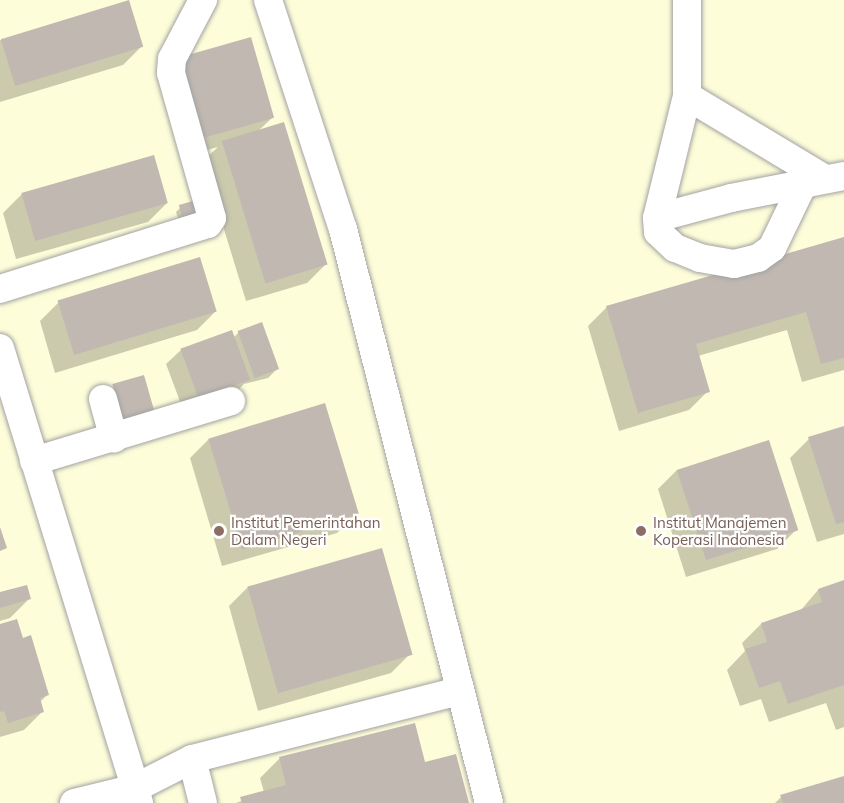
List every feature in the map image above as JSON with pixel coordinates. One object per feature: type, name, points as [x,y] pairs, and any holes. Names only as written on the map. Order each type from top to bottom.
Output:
[{"type":"street","points":[[0,289],[208,224],[212,218],[171,73],[172,59],[203,0]]},
{"type":"street","points":[[268,0],[343,228],[458,691],[489,803]]},
{"type":"street","points":[[687,0],[687,96],[657,218],[658,232],[675,248],[700,258],[734,264],[758,258],[772,248],[824,180]]},
{"type":"street","points":[[687,96],[824,180]]},
{"type":"street","points":[[657,218],[824,180]]},
{"type":"street","points":[[0,348],[137,795]]},
{"type":"street","points":[[103,399],[114,439]]},
{"type":"street","points":[[34,461],[114,439],[231,401]]},
{"type":"street","points":[[74,803],[137,795],[192,759],[458,691]]},
{"type":"street","points":[[192,759],[203,803]]},
{"type":"shaded area","points":[[0,0],[844,0],[844,803],[0,803]]},
{"type":"building","points":[[129,0],[143,47],[15,86],[1,39]]},
{"type":"building","points":[[251,37],[274,118],[204,138],[181,57]]},
{"type":"building","points":[[284,122],[328,264],[265,283],[222,141]]},
{"type":"building","points":[[154,155],[168,203],[35,241],[21,193]]},
{"type":"building","points":[[200,199],[206,220],[185,226],[179,205]]},
{"type":"building","points":[[844,237],[844,358],[821,364],[806,312],[696,344],[710,392],[638,413],[606,306]]},
{"type":"building","points":[[200,257],[217,312],[74,355],[58,301]]},
{"type":"building","points":[[262,322],[279,369],[255,378],[238,331]]},
{"type":"building","points":[[232,330],[250,380],[198,399],[180,349]]},
{"type":"building","points":[[144,375],[155,414],[124,424],[112,384]]},
{"type":"building","points":[[325,403],[359,514],[242,550],[208,439]]},
{"type":"building","points":[[844,426],[844,522],[836,524],[808,437]]},
{"type":"building","points":[[769,440],[798,530],[706,560],[677,470]]},
{"type":"building","points":[[0,527],[7,548],[0,551]]},
{"type":"building","points":[[382,548],[413,655],[278,693],[247,587]]},
{"type":"building","points":[[844,580],[844,685],[788,704],[780,681],[759,688],[745,649],[767,642],[761,623],[822,602],[818,589]]},
{"type":"building","points":[[27,585],[31,599],[0,608],[0,592]]},
{"type":"building","points":[[17,619],[23,638],[31,635],[49,695],[40,698],[44,712],[8,723],[4,711],[0,712],[0,624]]},
{"type":"building","points":[[415,723],[425,762],[456,754],[469,803],[242,803],[240,797],[286,785],[279,757]]},
{"type":"building","points":[[844,776],[844,803],[783,803],[780,795]]},
{"type":"place","name":"Institut Pemerintahan Dalam Negeri","points":[[219,531]]},
{"type":"place","name":"Institut Manajemen Koperasi Indonesia","points":[[641,531]]}]
